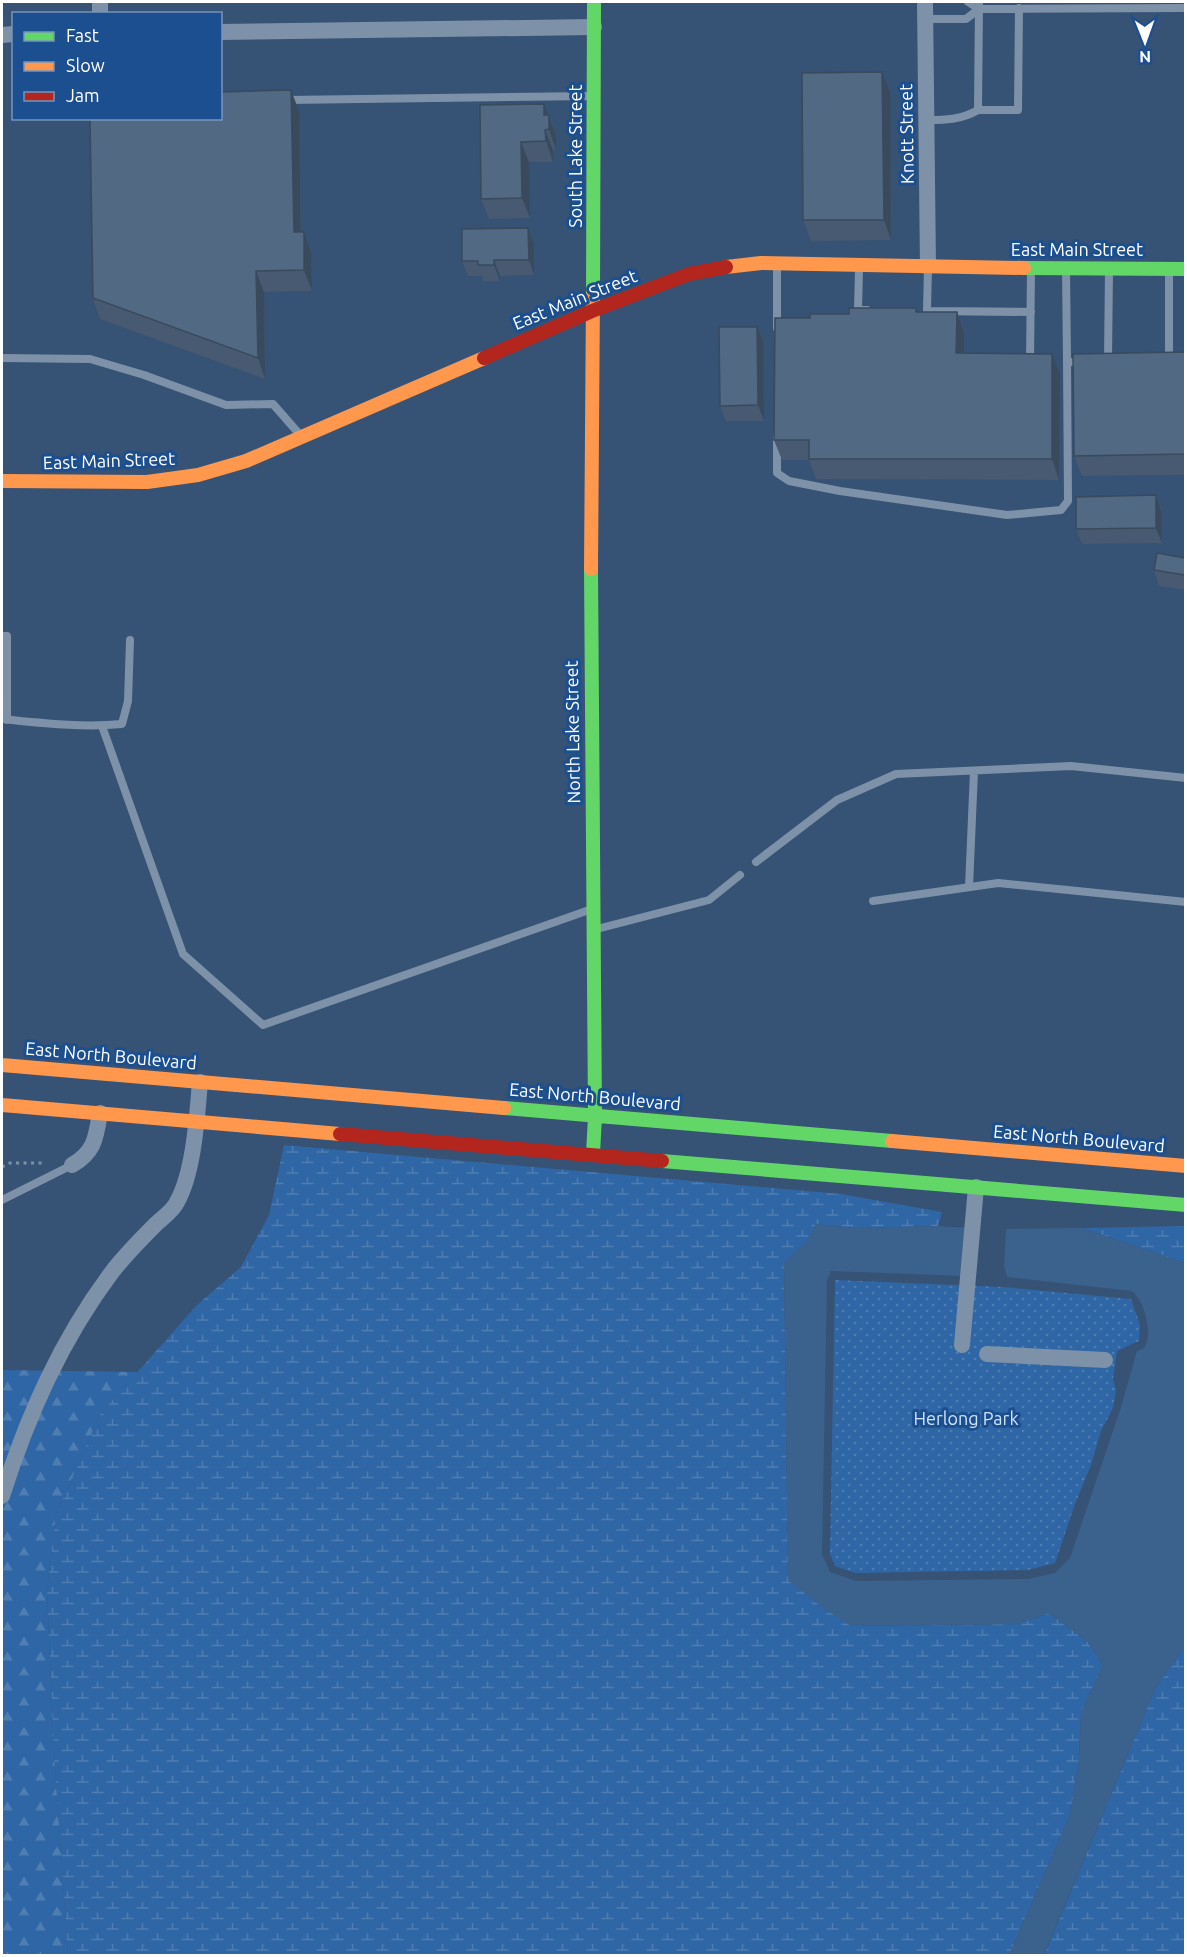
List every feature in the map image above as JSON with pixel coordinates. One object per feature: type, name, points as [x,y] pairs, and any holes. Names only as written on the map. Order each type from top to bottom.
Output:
[{"type":"main road","name":"South Lake Street","points":[[592,311],[594,2]]},
{"type":"main road","name":"East Main Street","points":[[2,481],[147,482],[198,475],[246,461],[592,311],[689,274],[722,267],[777,264],[1185,269]]},
{"type":"main road","name":"North Lake Street","points":[[592,311],[590,619],[595,1116],[593,1154]]},
{"type":"main road","name":"East North Boulevard","points":[[2,1065],[595,1116],[980,1153],[1185,1166]]},
{"type":"main road","points":[[2,1105],[593,1154],[977,1182],[1185,1205]]},
{"type":"street","name":"Knott Street","points":[[925,2],[928,267]]},
{"type":"street","points":[[222,32],[594,27]]},
{"type":"street","points":[[2,1496],[30,1414],[46,1379],[76,1325],[115,1269],[135,1245],[177,1204],[186,1180],[200,1082]]},
{"type":"street","points":[[72,1165],[92,1148],[100,1113]]},
{"type":"street","points":[[962,1345],[977,1182]]},
{"type":"street","points":[[987,1354],[1106,1360]]},
{"type":"lane","points":[[968,2],[1019,8],[1185,8]]},
{"type":"lane","points":[[925,19],[966,19],[979,5]]},
{"type":"lane","points":[[978,110],[979,5]]},
{"type":"lane","points":[[926,120],[954,120],[978,110],[1018,110],[1019,8]]},
{"type":"lane","points":[[279,100],[594,96]]},
{"type":"lane","points":[[777,264],[777,341]]},
{"type":"lane","points":[[859,266],[858,310],[881,310]]},
{"type":"lane","points":[[927,311],[928,267]]},
{"type":"lane","points":[[1030,363],[1031,268]]},
{"type":"lane","points":[[777,425],[777,473],[789,481],[840,491],[1007,515],[1061,510],[1068,501],[1066,268]]},
{"type":"lane","points":[[1108,361],[1109,268]]},
{"type":"lane","points":[[1159,361],[1169,361],[1169,269]]},
{"type":"lane","points":[[916,311],[1030,312]]},
{"type":"lane","points":[[2,358],[90,359],[144,375],[226,405],[273,404],[301,437]]},
{"type":"lane","points":[[1098,361],[1118,361]]},
{"type":"lane","points":[[1067,362],[1077,362]]},
{"type":"lane","points":[[4,636],[4,719],[47,724],[102,726],[122,724],[128,701],[130,640]]},
{"type":"lane","points":[[102,726],[183,954],[263,1025],[593,909]]},
{"type":"lane","points":[[756,862],[837,800],[896,774],[1071,766],[1185,778]]},
{"type":"lane","points":[[969,887],[974,771]]},
{"type":"lane","points":[[593,931],[709,900],[740,875]]},
{"type":"lane","points":[[873,901],[998,884],[1185,902]]},
{"type":"lane","points":[[2,1200],[72,1165]]},
{"type":"path","points":[[2,1167],[10,1163],[30,1162],[72,1165]]},
{"type":"green space","points":[[284,1145],[841,1194],[942,1212],[938,1226],[856,1228],[816,1224],[809,1240],[784,1263],[788,1580],[851,1626],[1018,1624],[1049,1613],[1087,1641],[1103,1665],[1081,1713],[1079,1760],[1070,1815],[1009,1955],[68,1955],[54,1752],[47,1591],[56,1514],[101,1413],[197,1305],[241,1267],[269,1215]]},
{"type":"green space","points":[[1185,1226],[1185,1263],[1082,1228]]},
{"type":"green space","name":"Herlong Park","points":[[835,1280],[1003,1287],[1131,1299],[1140,1325],[1139,1341],[1117,1351],[1113,1379],[1116,1390],[1113,1408],[1101,1431],[1055,1563],[1028,1570],[855,1573],[835,1566],[830,1554]]},
{"type":"green space","points":[[2,1370],[138,1372],[101,1413],[56,1514],[47,1591],[54,1752],[68,1955],[2,1956]]},
{"type":"green space","points":[[1185,1646],[1185,1955],[1044,1956],[1155,1689]]},
{"type":"shaded area","points":[[816,1224],[856,1228],[938,1226],[969,1228],[963,1276],[831,1271],[827,1280],[822,1554],[830,1572],[856,1581],[1028,1579],[1055,1573],[1070,1558],[1120,1410],[1137,1351],[1144,1347],[1147,1340],[1148,1325],[1140,1301],[1131,1291],[1007,1277],[1004,1266],[1006,1229],[1082,1228],[1185,1263],[1185,1646],[1155,1689],[1044,1955],[1009,1955],[1070,1815],[1079,1760],[1081,1713],[1103,1665],[1087,1641],[1049,1613],[1018,1624],[851,1626],[823,1608],[788,1580],[784,1263],[808,1240]]},
{"type":"building","points":[[882,72],[884,220],[803,220],[802,73]]},
{"type":"building","points":[[291,90],[294,232],[304,232],[304,270],[256,271],[258,358],[93,298],[90,120],[222,120],[222,92]]},
{"type":"building","points":[[544,104],[544,115],[549,115],[549,129],[545,130],[546,141],[521,142],[522,198],[481,199],[480,105]]},
{"type":"building","points":[[528,228],[529,260],[494,260],[494,265],[478,265],[478,261],[462,261],[462,229]]},
{"type":"building","points":[[849,308],[916,308],[916,312],[957,312],[956,353],[1052,354],[1052,459],[809,459],[809,440],[774,440],[775,318],[810,318],[810,314],[849,314]]},
{"type":"building","points":[[719,327],[757,327],[758,405],[720,406]]},
{"type":"building","points":[[1185,352],[1185,454],[1074,456],[1073,354]]},
{"type":"building","points":[[1156,495],[1156,528],[1076,529],[1076,497]]},
{"type":"building","points":[[1157,553],[1185,558],[1185,575],[1154,570]]},
{"type":"traffic: fast","points":[[593,294],[594,2]]},
{"type":"traffic: fast","points":[[1024,268],[1186,269]]},
{"type":"traffic: fast","points":[[591,569],[595,1116],[593,1154]]},
{"type":"traffic: fast","points":[[504,1108],[892,1141]]},
{"type":"traffic: fast","points":[[662,1161],[1186,1205]]},
{"type":"traffic: slow","points":[[726,267],[761,263],[1024,268]]},
{"type":"traffic: slow","points":[[591,569],[593,294]]},
{"type":"traffic: slow","points":[[2,481],[147,482],[198,475],[246,461],[484,358]]},
{"type":"traffic: slow","points":[[2,1065],[504,1108]]},
{"type":"traffic: slow","points":[[2,1105],[340,1134]]},
{"type":"traffic: slow","points":[[892,1141],[1186,1166]]},
{"type":"traffic: jam","points":[[484,358],[592,311],[689,274],[726,267]]},
{"type":"traffic: jam","points":[[340,1134],[662,1161]]}]
